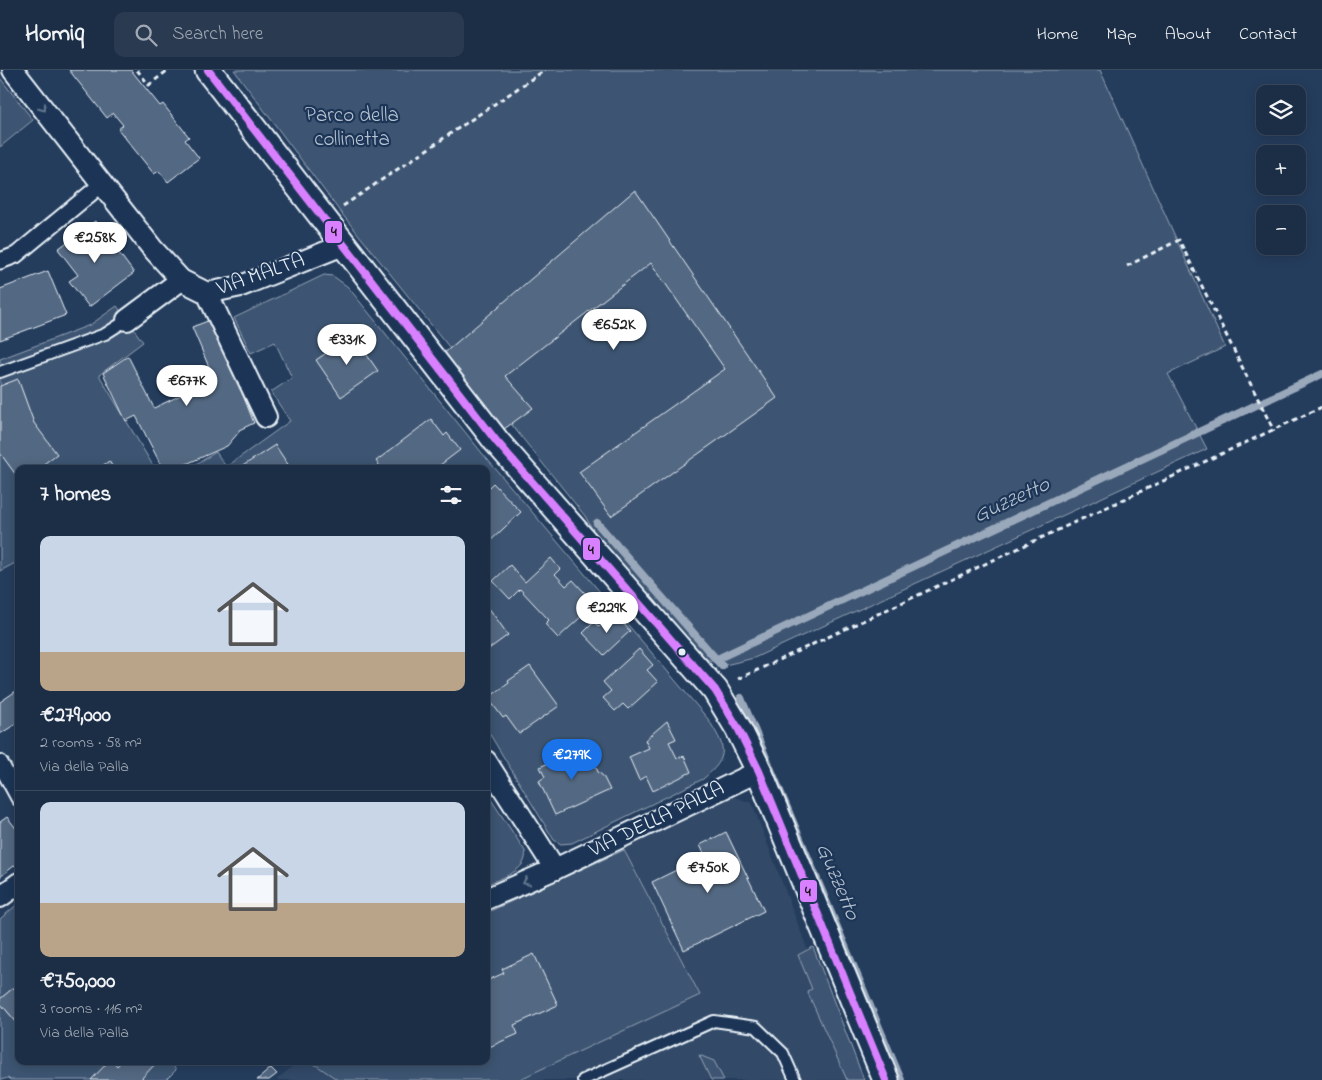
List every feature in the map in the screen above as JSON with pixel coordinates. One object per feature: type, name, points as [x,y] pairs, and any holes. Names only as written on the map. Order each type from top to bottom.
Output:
[{"type":"street","name":"VIA MALTA","points":[[13,70],[152,248],[181,280],[207,293],[266,417]]},
{"type":"street","points":[[208,70],[497,442],[715,690],[738,728],[759,771],[886,1080]]},
{"type":"street","points":[[0,261],[16,255],[102,184]]},
{"type":"street","name":"VIA MALTA","points":[[207,293],[241,286],[343,245]]},
{"type":"street","points":[[127,320],[181,280]]},
{"type":"street","points":[[0,763],[15,791]]},
{"type":"street","points":[[490,767],[555,869]]},
{"type":"street","name":"VIA DELLA PALLA","points":[[490,897],[555,869],[759,771]]},
{"type":"street","points":[[0,897],[15,886]]},
{"type":"lane","points":[[0,372],[105,334],[127,320]]},
{"type":"lane","points":[[583,1080],[714,1020],[756,1027],[783,1053],[795,1080]]},
{"type":"path","points":[[137,70],[149,85],[168,70]]},
{"type":"path","points":[[338,209],[545,70]]},
{"type":"path","points":[[1127,266],[1179,240],[1274,431]]},
{"type":"path","points":[[715,690],[1322,407]]},
{"type":"shaded area","points":[[731,796],[752,803],[857,1080],[515,1080],[700,994],[623,846]]},
{"type":"shaded area","points":[[294,1065],[318,1065],[339,1080],[276,1080]]},
{"type":"green space","name":"Parco della collinetta","points":[[234,70],[1100,70],[1225,347],[1168,374],[1207,449],[754,658],[721,666],[705,658],[598,539],[585,516],[338,209]]},
{"type":"green space","points":[[0,78],[33,120],[0,147]]},
{"type":"green space","points":[[324,275],[333,276],[348,287],[482,453],[708,719],[718,737],[722,750],[718,764],[712,771],[703,779],[572,843],[561,844],[554,840],[490,735],[490,465],[229,465],[290,421],[271,392],[292,378],[275,342],[251,353],[234,318]]},
{"type":"green space","points":[[117,306],[143,342],[99,375],[153,465],[15,465],[15,563],[0,571],[0,359],[90,325]]},
{"type":"green space","points":[[216,452],[225,465],[195,465]]},
{"type":"green space","points":[[490,798],[525,851],[523,864],[506,876],[490,883]]},
{"type":"green space","points":[[624,850],[700,995],[518,1080],[338,1080],[316,1065],[490,1065],[490,911]]},
{"type":"green space","points":[[15,906],[15,986],[0,999],[0,919]]},
{"type":"green space","points":[[813,947],[864,1080],[847,1080],[807,991],[812,989],[798,955]]},
{"type":"green space","points":[[0,1003],[15,1020],[15,1065],[173,1065],[176,1070],[166,1080],[10,1080],[8,1078],[0,1080]]},
{"type":"green space","points":[[699,1055],[714,1061],[724,1080],[711,1080]]},
{"type":"building","points":[[69,70],[131,70],[160,106],[163,104],[189,137],[185,140],[199,158],[168,182],[159,171],[154,174],[118,129],[123,125],[113,113],[107,118]]},
{"type":"building","points":[[635,190],[777,398],[611,516],[579,472],[725,369],[651,263],[505,376],[533,408],[500,432],[442,355]]},
{"type":"building","points":[[95,221],[134,273],[89,307],[69,281],[78,275],[58,249]]},
{"type":"building","points":[[48,271],[66,315],[0,340],[0,289]]},
{"type":"building","points":[[213,319],[254,423],[239,430],[227,446],[184,465],[161,465],[136,416],[126,421],[103,373],[128,356],[154,408],[214,379],[192,327]]},
{"type":"building","points":[[353,335],[378,371],[341,397],[316,360]]},
{"type":"building","points":[[18,379],[34,423],[57,454],[42,465],[15,465],[15,474],[0,453],[0,386]]},
{"type":"building","points":[[431,419],[444,436],[447,433],[460,450],[440,465],[379,465],[376,461]]},
{"type":"building","points":[[275,445],[288,465],[244,465]]},
{"type":"building","points":[[109,461],[112,465],[104,465]]},
{"type":"building","points":[[493,483],[521,512],[490,541],[490,486]]},
{"type":"building","points":[[551,558],[560,569],[555,574],[566,586],[573,580],[595,604],[558,638],[545,624],[549,620],[520,589],[510,599],[493,581],[510,565],[525,582]]},
{"type":"building","points":[[490,610],[508,635],[490,648]]},
{"type":"building","points":[[614,613],[630,631],[604,655],[583,633],[594,622],[599,627]]},
{"type":"building","points":[[639,649],[653,665],[647,670],[658,682],[628,709],[623,704],[615,711],[603,698],[611,691],[603,682]]},
{"type":"building","points":[[530,666],[559,706],[519,734],[506,716],[503,718],[490,701],[490,697],[509,683],[508,681]]},
{"type":"building","points":[[15,692],[15,725],[0,734],[0,702]]},
{"type":"building","points":[[667,721],[676,739],[669,742],[677,758],[684,756],[691,772],[653,791],[646,776],[639,780],[629,757],[649,748],[645,740]]},
{"type":"building","points":[[582,747],[587,758],[593,760],[598,772],[603,776],[610,790],[555,815],[539,781],[545,777],[540,767]]},
{"type":"building","points":[[7,817],[15,827],[15,865],[0,877],[0,822]]},
{"type":"building","points":[[726,832],[764,911],[684,950],[652,882],[705,856],[700,845]]},
{"type":"building","points":[[534,954],[558,1005],[514,1025],[518,1034],[490,1047],[490,979],[504,973],[502,969]]},
{"type":"building","points":[[15,986],[15,1020],[0,1003],[0,999]]},
{"type":"building","points":[[105,1065],[154,1065],[140,1080],[91,1080]]},
{"type":"building","points":[[271,1068],[277,1074],[269,1080],[257,1080]]},
{"type":"waterway","name":"Guzzetto","points":[[717,659],[1322,374]]},
{"type":"waterway","name":"Guzzetto","points":[[597,523],[722,666]]},
{"type":"waterway","name":"Guzzetto","points":[[741,698],[901,1080]]},
{"type":"transit line","name":"4","points":[[208,70],[497,442],[715,690],[738,728],[759,771],[886,1080]]}]
